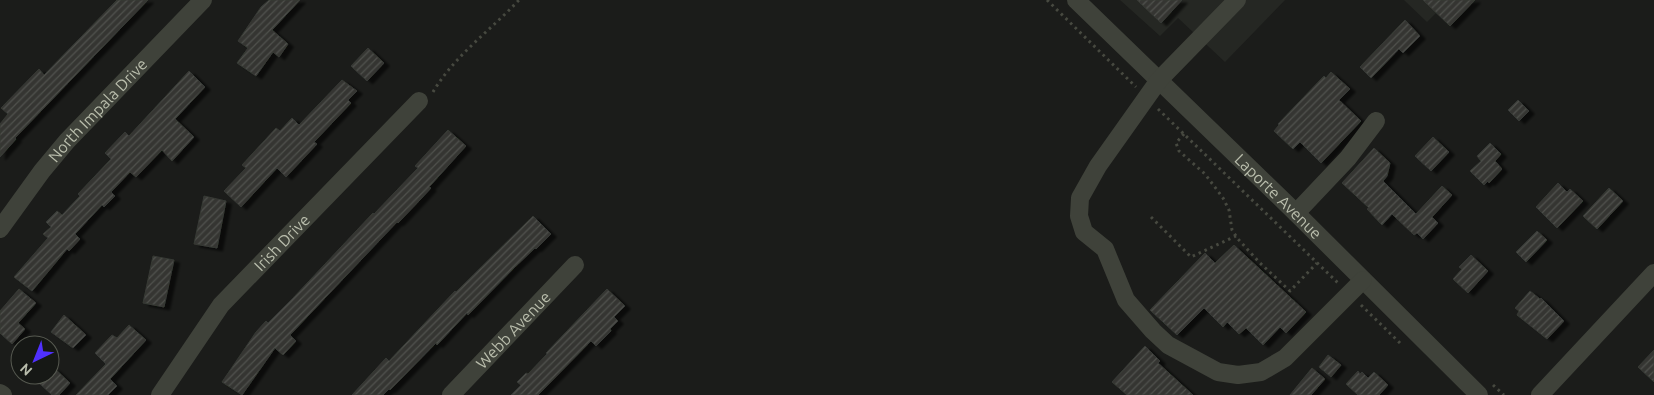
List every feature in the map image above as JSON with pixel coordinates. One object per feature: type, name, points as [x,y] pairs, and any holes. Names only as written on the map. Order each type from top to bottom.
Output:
[{"type":"street","name":"North Impala Drive","points":[[0,229],[42,171],[67,141],[203,0]]},
{"type":"street","name":"Laporte Avenue","points":[[1076,0],[1296,213],[1479,395]]},
{"type":"street","points":[[1236,0],[1159,80],[1098,166],[1080,198],[1079,216],[1084,232],[1104,249],[1126,300],[1154,331],[1168,345],[1218,372],[1238,375],[1261,372],[1285,358],[1363,280]]},
{"type":"street","name":"Irish Drive","points":[[160,395],[221,305],[420,101]]},
{"type":"street","points":[[1296,213],[1348,158],[1376,121]]},
{"type":"street","name":"Webb Avenue","points":[[451,395],[575,265]]},
{"type":"street","points":[[1540,395],[1654,273]]},
{"type":"path","points":[[420,101],[427,102],[439,82],[482,34],[520,0]]},
{"type":"path","points":[[1046,0],[1406,349]]},
{"type":"path","points":[[1185,133],[1176,143],[1179,151],[1205,174],[1223,198],[1229,210],[1232,230],[1254,257],[1290,291],[1317,263]]},
{"type":"path","points":[[1151,217],[1190,257],[1236,236]]},
{"type":"shaded area","points":[[1120,0],[1285,0],[1225,62],[1178,18],[1160,36]]},
{"type":"shaded area","points":[[1404,0],[1449,0],[1427,22]]},
{"type":"building","points":[[117,0],[148,0],[15,138],[0,157],[0,124],[8,114],[1,108],[39,69],[44,75]]},
{"type":"building","points":[[269,0],[300,0],[272,30],[288,44],[279,57],[273,52],[256,76],[237,63],[248,48],[238,41],[261,7]]},
{"type":"building","points":[[1137,0],[1182,0],[1161,23]]},
{"type":"building","points":[[1423,0],[1475,0],[1450,26]]},
{"type":"building","points":[[1405,20],[1420,36],[1403,53],[1399,49],[1371,78],[1360,67]]},
{"type":"building","points":[[368,48],[384,63],[367,81],[351,66]]},
{"type":"building","points":[[189,71],[205,87],[175,119],[194,137],[172,161],[162,150],[136,177],[130,172],[111,192],[115,196],[104,207],[102,205],[75,234],[80,239],[69,251],[67,249],[32,291],[14,277],[48,238],[43,234],[51,227],[46,222],[57,211],[62,215],[80,196],[78,194],[111,159],[105,153],[125,132],[129,136]]},
{"type":"building","points":[[1331,72],[1350,89],[1339,100],[1361,121],[1321,163],[1300,142],[1293,149],[1274,131],[1278,124],[1324,76],[1326,78]]},
{"type":"building","points":[[342,80],[357,91],[348,100],[351,103],[314,142],[317,144],[286,177],[277,168],[241,207],[224,191],[246,168],[242,165],[276,128],[280,131],[292,118],[299,125]]},
{"type":"building","points":[[1518,100],[1529,111],[1519,121],[1508,110]]},
{"type":"building","points":[[448,130],[466,146],[429,187],[431,188],[420,200],[290,335],[296,341],[283,355],[275,348],[242,395],[222,382],[256,332],[293,298],[418,168],[415,166]]},
{"type":"building","points":[[1433,137],[1449,152],[1431,171],[1415,156]]},
{"type":"building","points":[[1490,143],[1501,154],[1495,161],[1502,169],[1489,183],[1488,181],[1484,185],[1470,171],[1481,161],[1477,156]]},
{"type":"building","points":[[1374,148],[1390,163],[1387,176],[1383,181],[1416,214],[1442,186],[1452,195],[1432,217],[1438,223],[1423,239],[1417,233],[1414,235],[1392,214],[1382,225],[1367,209],[1369,208],[1342,183]]},
{"type":"building","points":[[1558,183],[1567,192],[1570,189],[1583,201],[1557,228],[1536,207]]},
{"type":"building","points":[[1609,188],[1623,201],[1597,229],[1583,216]]},
{"type":"building","points":[[204,196],[226,201],[217,248],[194,244]]},
{"type":"building","points":[[533,216],[551,234],[536,249],[515,267],[468,315],[467,313],[390,390],[383,395],[352,395],[386,358],[389,361],[455,291]]},
{"type":"building","points":[[1537,231],[1547,240],[1526,262],[1516,252]]},
{"type":"building","points":[[1234,245],[1306,312],[1286,333],[1280,327],[1263,345],[1246,328],[1239,334],[1227,322],[1223,327],[1204,308],[1177,335],[1150,310],[1205,253],[1215,263]]},
{"type":"building","points":[[1471,255],[1488,271],[1468,293],[1453,279],[1462,269],[1459,267]]},
{"type":"building","points":[[153,256],[174,260],[164,307],[143,303]]},
{"type":"building","points":[[19,289],[36,303],[18,323],[25,329],[20,335],[10,335],[10,342],[0,333],[0,311]]},
{"type":"building","points":[[607,289],[625,306],[614,317],[618,321],[610,329],[611,331],[596,346],[591,341],[538,395],[511,395],[521,385],[517,382],[526,373],[528,374]]},
{"type":"building","points":[[1530,291],[1541,298],[1564,321],[1547,339],[1517,315],[1519,311],[1515,308]]},
{"type":"building","points":[[64,315],[86,335],[73,348],[60,339],[60,335],[55,335],[51,332]]},
{"type":"building","points":[[129,325],[146,340],[110,379],[117,386],[108,395],[76,395],[106,364],[95,353],[112,335],[117,338]]},
{"type":"building","points":[[1145,346],[1160,361],[1158,363],[1193,395],[1127,395],[1112,382]]},
{"type":"building","points":[[1654,350],[1654,382],[1638,367]]},
{"type":"building","points":[[1328,355],[1341,365],[1331,377],[1319,367]]},
{"type":"building","points":[[1312,368],[1325,379],[1311,395],[1290,395]]},
{"type":"building","points":[[1358,371],[1368,378],[1374,372],[1388,385],[1379,395],[1358,395],[1346,384]]},
{"type":"building","points":[[60,374],[70,383],[59,395],[52,395],[41,385],[60,385]]}]
